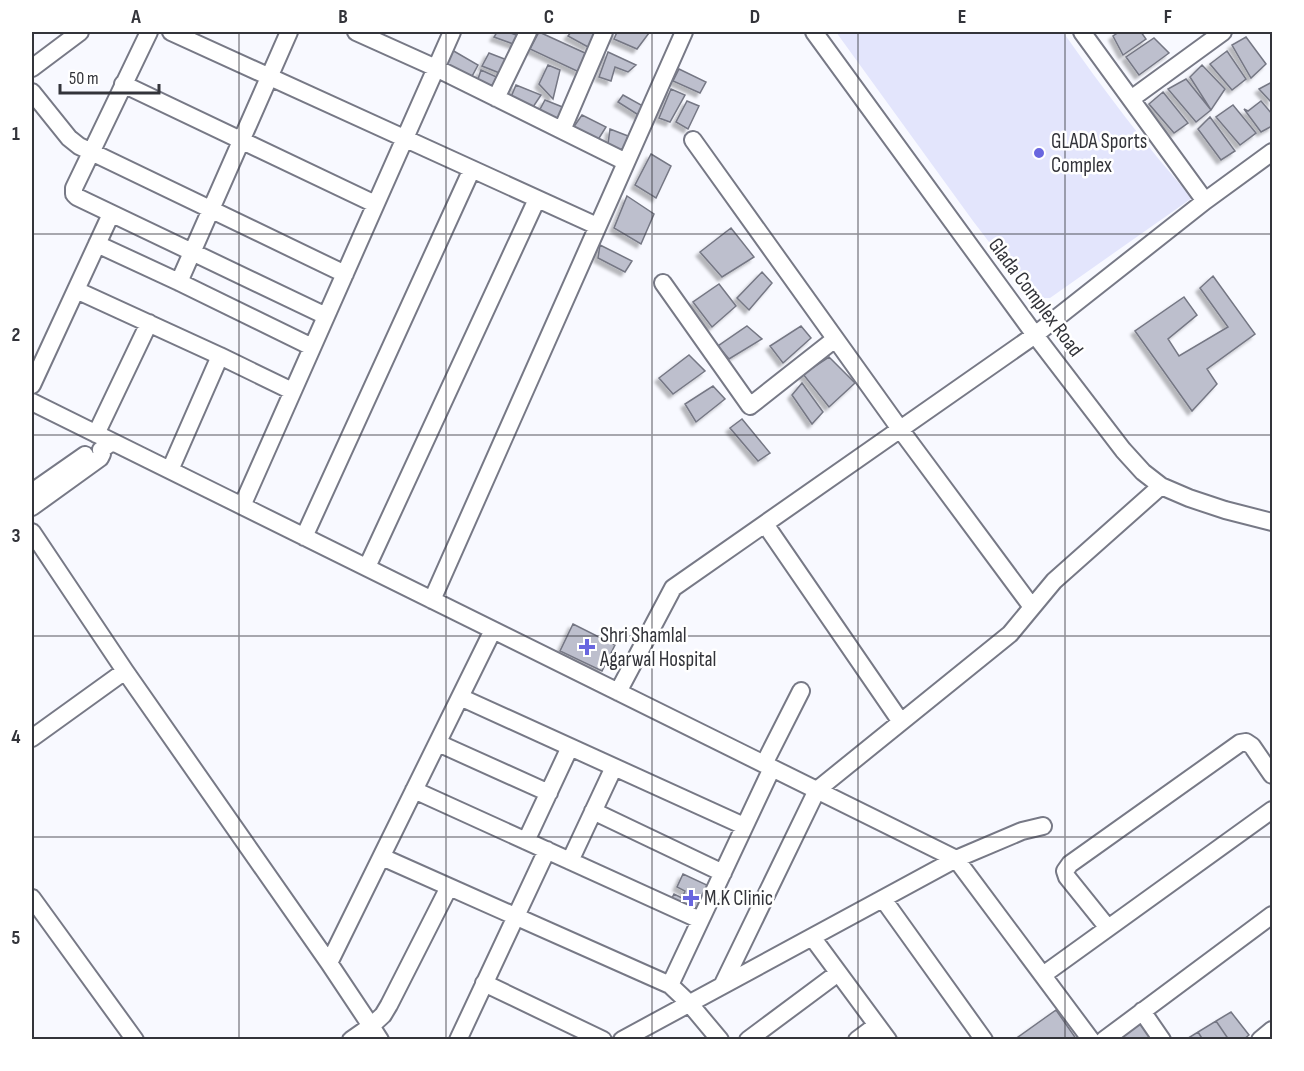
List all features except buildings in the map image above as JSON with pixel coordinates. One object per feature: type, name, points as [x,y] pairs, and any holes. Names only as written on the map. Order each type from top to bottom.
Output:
[{"type":"street","points":[[32,68],[81,32]]},
{"type":"street","points":[[149,32],[74,188],[74,194],[111,214],[326,316]]},
{"type":"street","points":[[171,32],[597,226]]},
{"type":"street","points":[[179,282],[289,32]]},
{"type":"street","points":[[357,32],[436,68],[626,162]]},
{"type":"street","points":[[242,506],[452,32]]},
{"type":"street","points":[[496,98],[528,32]]},
{"type":"street","points":[[562,130],[604,32]]},
{"type":"street","points":[[432,600],[684,32]]},
{"type":"street","name":"Glada Complex Road","points":[[814,32],[1035,335],[1123,450],[1143,472],[1161,486],[1189,498],[1224,510],[1272,522]]},
{"type":"street","points":[[1082,32],[1205,201]]},
{"type":"street","points":[[1131,99],[1223,32]]},
{"type":"street","points":[[123,84],[375,204]]},
{"type":"street","points":[[32,92],[69,138],[79,146],[345,274]]},
{"type":"street","points":[[693,140],[900,429],[1032,607]]},
{"type":"street","points":[[618,692],[673,588],[1035,335],[1205,201],[1272,152]]},
{"type":"street","points":[[304,537],[472,169]]},
{"type":"street","points":[[367,567],[537,199]]},
{"type":"street","points":[[32,385],[111,214]]},
{"type":"street","points":[[97,244],[312,347]]},
{"type":"street","points":[[663,283],[750,405],[835,339]]},
{"type":"street","points":[[76,290],[292,391]]},
{"type":"street","points":[[96,434],[149,324]]},
{"type":"street","points":[[170,470],[220,356]]},
{"type":"street","points":[[32,402],[96,434],[106,446],[170,470],[956,859],[1091,1040]]},
{"type":"street","points":[[32,492],[93,449],[106,446]]},
{"type":"street","points":[[32,507],[100,458],[106,446]]},
{"type":"street","points":[[722,986],[817,790],[1010,634],[1054,581],[1161,486]]},
{"type":"street","points":[[765,524],[902,722]]},
{"type":"street","points":[[32,532],[375,1033]]},
{"type":"street","points":[[329,963],[493,630]]},
{"type":"street","points":[[32,738],[125,671]]},
{"type":"street","points":[[670,985],[744,826],[801,691]]},
{"type":"street","points":[[460,697],[744,826]]},
{"type":"street","points":[[1108,928],[1067,877],[1065,872],[1070,864],[1240,743],[1246,742],[1252,746],[1272,775]]},
{"type":"street","points":[[438,743],[549,793]]},
{"type":"street","points":[[526,841],[570,747]]},
{"type":"street","points":[[570,861],[614,767]]},
{"type":"street","points":[[414,790],[700,920]]},
{"type":"street","points":[[1043,975],[1272,810]]},
{"type":"street","points":[[593,811],[723,873]]},
{"type":"street","points":[[622,1040],[956,859],[1022,831],[1043,826]]},
{"type":"street","points":[[458,1040],[547,850]]},
{"type":"street","points":[[382,857],[670,985],[689,1003],[720,1040]]},
{"type":"street","points":[[351,1040],[375,1033],[449,887]]},
{"type":"street","points":[[32,898],[135,1040]]},
{"type":"street","points":[[883,899],[984,1040]]},
{"type":"street","points":[[1104,1040],[1272,915]]},
{"type":"street","points":[[812,937],[888,1040]]},
{"type":"street","points":[[748,1040],[837,973]]},
{"type":"street","points":[[484,983],[603,1040]]},
{"type":"street","points":[[1142,1011],[1162,1040]]},
{"type":"street","points":[[857,1040],[877,1025]]},
{"type":"shaded area","name":"GLADA Sports Complex","points":[[836,32],[1063,32],[1125,117],[1192,198],[1050,298],[1034,296],[1028,293],[973,221]]},
{"type":"place","name":"GLADA Sports Complex","points":[[1039,153]]},
{"type":"place","name":"Shri Shamlal Agarwal Hospital","points":[[587,647]]},
{"type":"place","name":"M.K Clinic","points":[[691,898]]}]
